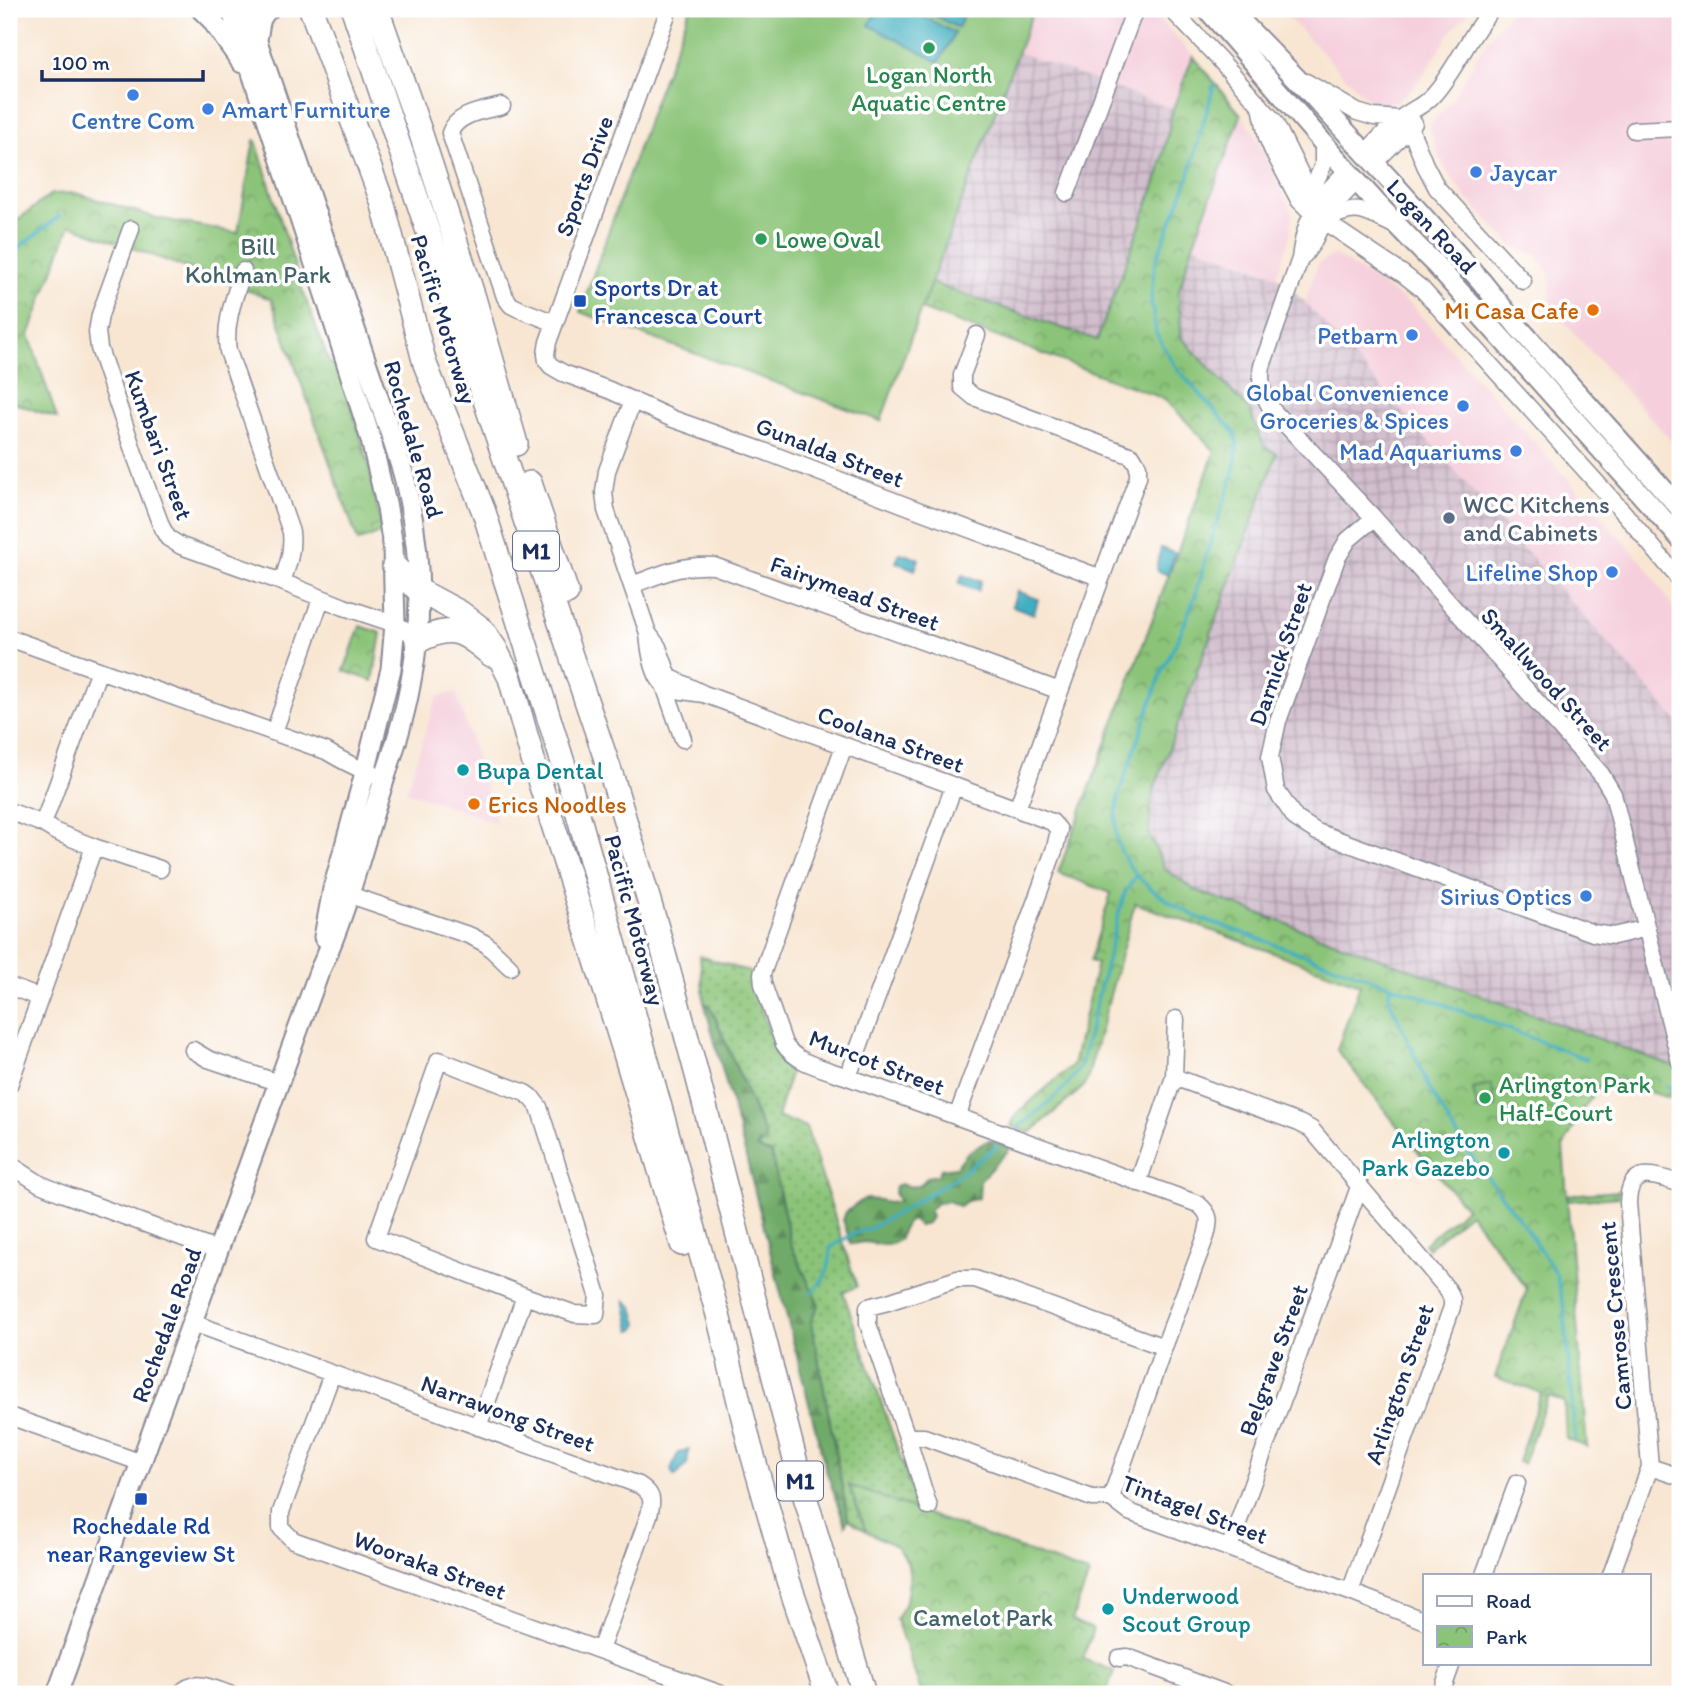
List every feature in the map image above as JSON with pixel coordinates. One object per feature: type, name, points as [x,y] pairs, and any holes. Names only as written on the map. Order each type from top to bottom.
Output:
[{"type":"highway","name":"Pacific Motorway","points":[[353,9],[613,780],[697,1075],[801,1483],[864,1694]]},
{"type":"highway","points":[[377,9],[419,128],[474,298],[513,436],[607,717],[677,964],[697,1075]]},
{"type":"highway","name":"Pacific Motorway","points":[[314,18],[382,201],[425,363],[484,512],[570,785],[718,1315],[750,1446],[788,1580],[827,1694]]},
{"type":"highway","points":[[394,566],[418,590],[473,621],[489,638],[510,678],[535,768],[658,1163],[759,1521],[788,1580]]},
{"type":"highway","points":[[417,642],[437,632],[451,631],[475,641],[503,662]]},
{"type":"main road","points":[[201,9],[253,78]]},
{"type":"main road","name":"Rochedale Road","points":[[231,9],[330,307],[371,440],[387,508],[394,566],[395,624],[391,669],[373,743],[375,775]]},
{"type":"main road","name":"Rochedale Road","points":[[57,1694],[319,972],[330,950],[341,892],[375,775],[396,742],[410,687],[417,642],[416,544],[407,488],[295,148],[246,9]]},
{"type":"main road","points":[[256,40],[262,14],[269,9]]},
{"type":"main road","name":"Logan Road","points":[[1207,9],[1323,144],[1435,264],[1680,538]]},
{"type":"main road","name":"Logan Road","points":[[1229,9],[1481,281],[1519,328],[1676,500]]},
{"type":"main road","points":[[1352,176],[1369,158]]},
{"type":"street","name":"Sports Drive","points":[[547,360],[547,348],[555,323],[669,9]]},
{"type":"street","points":[[1067,193],[1135,9]]},
{"type":"street","name":"Logan Road","points":[[1171,9],[1261,106],[1272,149],[1306,208],[1315,208],[1408,277],[1433,300],[1625,514],[1680,580]]},
{"type":"street","points":[[1369,158],[1442,85],[1492,9]]},
{"type":"street","points":[[1290,72],[1357,112],[1405,124]]},
{"type":"street","points":[[502,106],[460,118],[450,133],[505,296],[511,305],[555,323]]},
{"type":"street","name":"Logan Road","points":[[1405,124],[1437,188],[1523,281]]},
{"type":"street","points":[[1634,130],[1680,128]]},
{"type":"street","points":[[1315,208],[1323,166],[1323,144]]},
{"type":"street","points":[[1315,208],[1324,194],[1352,176]]},
{"type":"street","points":[[1315,208],[1359,210],[1398,227]]},
{"type":"street","name":"Smallwood Street","points":[[1315,208],[1312,244],[1300,259],[1262,366],[1260,377],[1266,401],[1374,518],[1601,774],[1613,794],[1680,1062]]},
{"type":"street","name":"Kumbari Street","points":[[131,229],[100,315],[97,332],[99,348],[162,528],[169,538],[181,546],[395,624],[409,632],[417,642]]},
{"type":"street","points":[[243,271],[228,317],[226,338],[228,351],[291,532],[291,559],[282,582]]},
{"type":"street","points":[[977,335],[962,375],[962,387],[974,397],[1132,456],[1138,466],[1138,477],[1017,809]]},
{"type":"street","name":"Gunalda Street","points":[[547,360],[551,366],[563,373],[673,419],[1101,578]]},
{"type":"street","points":[[632,400],[607,471],[604,492],[606,510],[648,633],[659,680],[667,681],[682,739]]},
{"type":"street","name":"Darnick Street","points":[[1374,518],[1348,540],[1337,558],[1287,696],[1270,757],[1276,790],[1295,818],[1317,832],[1593,933],[1614,936],[1647,928]]},
{"type":"street","name":"Fairymead Street","points":[[632,586],[677,568],[714,566],[1060,691]]},
{"type":"street","points":[[274,732],[321,599]]},
{"type":"street","points":[[9,638],[326,751],[352,767],[375,775]]},
{"type":"street","points":[[43,824],[99,670]]},
{"type":"street","name":"Coolana Street","points":[[667,681],[671,688],[704,694]]},
{"type":"street","name":"Coolana Street","points":[[667,681],[1052,822],[1059,830],[1055,848],[957,1116]]},
{"type":"street","points":[[673,711],[677,696],[684,691]]},
{"type":"street","points":[[326,751],[356,754],[373,743]]},
{"type":"street","name":"Murcot Street","points":[[844,746],[762,974],[784,1044],[789,1052],[799,1059],[1198,1204],[1206,1210],[1209,1218],[1206,1236],[1164,1347]]},
{"type":"street","points":[[848,1077],[954,786]]},
{"type":"street","points":[[9,811],[94,848],[160,869]]},
{"type":"street","points":[[9,1085],[94,848]]},
{"type":"street","points":[[341,892],[471,936],[486,944],[510,967]]},
{"type":"street","points":[[9,986],[40,998]]},
{"type":"street","points":[[1138,1182],[1174,1077],[1176,1018]]},
{"type":"street","points":[[193,1049],[208,1059],[279,1083]]},
{"type":"street","points":[[439,1059],[525,1093],[539,1107],[598,1295],[596,1315],[575,1314],[525,1296],[376,1238],[439,1059]]},
{"type":"street","name":"Arlington Street","points":[[1174,1077],[1311,1129],[1452,1298],[1452,1307],[1350,1592]]},
{"type":"street","points":[[9,1164],[40,1184],[64,1194],[219,1251]]},
{"type":"street","name":"Camrose Crescent","points":[[1650,1467],[1628,1193],[1634,1180],[1643,1175],[1655,1175],[1680,1184]]},
{"type":"street","name":"Belgrave Street","points":[[1229,1548],[1359,1187]]},
{"type":"street","points":[[929,1507],[868,1324],[868,1307],[957,1279],[975,1279],[1164,1347],[1111,1498]]},
{"type":"street","points":[[478,1427],[525,1296]]},
{"type":"street","name":"Narrawong Street","points":[[193,1323],[647,1490],[651,1506],[649,1515],[600,1650]]},
{"type":"street","name":"Wooraka Street","points":[[332,1374],[281,1512],[281,1528],[293,1540],[721,1694]]},
{"type":"street","points":[[9,1416],[142,1463]]},
{"type":"street","name":"Tintagel Street","points":[[907,1437],[924,1437],[1091,1498],[1111,1498],[1129,1512],[1423,1620]]},
{"type":"street","points":[[1611,1574],[1650,1467],[1680,1477]]},
{"type":"street","points":[[1483,1574],[1517,1483]]},
{"type":"street","points":[[1119,1658],[1127,1657],[1227,1694]]},
{"type":"street","points":[[1441,1694],[1452,1664]]},
{"type":"street","points":[[1178,1694],[1184,1678]]},
{"type":"street","points":[[180,1694],[193,1685],[229,1694]]},
{"type":"shaded area","points":[[1034,9],[1150,9],[1193,56],[1173,109],[1017,52]]},
{"type":"shaded area","points":[[1283,9],[1471,9],[1449,34],[1423,76],[1408,92],[1392,104],[1381,105],[1372,103],[1364,96]]},
{"type":"shaded area","points":[[1514,9],[1680,9],[1680,451],[1550,306],[1550,274],[1536,255],[1514,247],[1468,200],[1447,172],[1436,148],[1431,123],[1451,101],[1484,45]]},
{"type":"shaded area","points":[[1017,52],[1173,109],[1159,174],[1097,340],[931,283]]},
{"type":"shaded area","points":[[1241,115],[1254,132],[1292,212],[1291,232],[1277,276],[1193,245]]},
{"type":"shaded area","points":[[1193,245],[1277,276],[1305,302],[1680,724],[1680,1066],[1667,1064],[1195,890],[1165,869],[1149,834],[1152,796],[1265,448],[1249,409],[1181,337],[1179,290]]},
{"type":"shaded area","points":[[1334,254],[1410,304],[1645,565],[1680,618],[1680,724],[1305,302],[1317,265]]},
{"type":"shaded area","points":[[456,692],[497,823],[406,791],[437,697]]},
{"type":"green space","points":[[690,9],[1034,9],[881,421],[580,312]]},
{"type":"green space","points":[[1193,56],[1241,115],[1179,290],[1181,337],[1249,409],[1265,448],[1277,453],[1152,795],[1149,834],[1165,869],[1195,890],[1667,1064],[1680,1066],[1680,1101],[1605,1079],[1584,1108],[1563,1147],[1587,1447],[1566,1439],[1564,1401],[1548,1396],[1523,1464],[1518,1462],[1541,1393],[1495,1377],[1527,1289],[1470,1213],[1428,1248],[1424,1244],[1466,1208],[1337,1050],[1360,984],[1135,903],[1087,1080],[1082,1088],[1030,1133],[1011,1126],[1016,1114],[1073,1065],[1097,963],[1090,961],[1111,893],[1058,873],[1215,451],[1165,399],[921,309],[931,283],[1097,340],[1159,174],[1173,109]]},
{"type":"green space","name":"Bill Kohlman Park","points":[[254,140],[303,292],[330,364],[338,362],[369,465],[382,533],[358,541],[271,299],[70,225],[29,335],[57,418],[9,401],[9,367],[17,290],[9,292],[9,227],[51,194],[76,193],[157,218],[238,233]]},
{"type":"green space","points":[[360,626],[381,633],[373,681],[344,671]]},
{"type":"green space","points":[[700,956],[750,972],[779,1061],[791,1070],[777,1117],[806,1127],[857,1287],[843,1292],[919,1511],[849,1486],[866,1531],[848,1519],[811,1320],[818,1305],[791,1245],[771,1153],[758,1148],[765,1142],[765,1136],[715,1017],[704,1002]]},
{"type":"green space","points":[[704,1002],[715,1017],[765,1136],[765,1143],[758,1148],[771,1153],[791,1245],[819,1305],[811,1320],[848,1519],[845,1525],[826,1470]]},
{"type":"green space","name":"Arlington Park Half-Court","points":[[1491,1085],[1496,1107],[1478,1111],[1473,1089]]},
{"type":"green space","points":[[989,1140],[1011,1148],[980,1180],[979,1198],[959,1206],[949,1201],[937,1203],[929,1210],[931,1217],[927,1223],[919,1226],[910,1221],[904,1227],[900,1239],[890,1244],[851,1244],[843,1220],[846,1212],[864,1199],[888,1203],[899,1201],[894,1193],[895,1186],[918,1185],[927,1177],[938,1175],[941,1169],[956,1167],[968,1152]]},
{"type":"green space","points":[[1619,1191],[1619,1197],[1568,1201],[1567,1195]]},
{"type":"green space","name":"Camelot Park","points":[[849,1485],[1089,1574],[1072,1620],[1093,1629],[1083,1659],[1114,1671],[1106,1694],[922,1694],[896,1619],[906,1601],[910,1576],[907,1561],[896,1546],[866,1531]]},
{"type":"water","name":"Logan North Aquatic Centre","points":[[878,9],[909,9],[955,33],[939,62],[869,25]]},
{"type":"water","points":[[931,9],[947,9],[963,17],[958,28],[929,13]]},
{"type":"water","points":[[1161,548],[1175,553],[1168,575],[1157,570]]},
{"type":"water","points":[[900,553],[919,559],[915,570],[896,562]]},
{"type":"water","points":[[962,575],[981,581],[978,591],[959,584]]},
{"type":"water","points":[[1017,591],[1038,599],[1034,614],[1012,606]]},
{"type":"water","points":[[625,1300],[633,1307],[638,1324],[634,1330],[631,1330]]},
{"type":"water","points":[[689,1449],[687,1464],[674,1476],[671,1470],[678,1453]]},
{"type":"waterway","points":[[1214,85],[1186,185],[1155,262],[1151,298],[1156,333],[1167,353],[1179,371],[1235,433],[1236,461],[1195,597],[1162,671],[1119,794],[1116,827],[1122,852],[1129,865],[1148,886],[1197,917],[1446,1005],[1586,1059]]},
{"type":"waterway","points":[[9,255],[60,216]]},
{"type":"waterway","points":[[1019,1127],[1061,1091],[1081,1065],[1119,912],[1125,893],[1136,875]]},
{"type":"waterway","points":[[1390,985],[1390,1001],[1427,1083],[1451,1126],[1526,1228],[1556,1274],[1564,1307],[1575,1439]]},
{"type":"waterway","points":[[1667,1086],[1680,1091]]},
{"type":"waterway","points":[[812,1292],[827,1272],[831,1247],[904,1209],[958,1176],[997,1146]]},
{"type":"place","name":"Logan North Aquatic Centre","points":[[929,48]]},
{"type":"place","name":"Centre Com","points":[[133,95]]},
{"type":"place","name":"Amart Furniture","points":[[208,109]]},
{"type":"place","name":"Jaycar","points":[[1476,172]]},
{"type":"place","name":"Lowe Oval","points":[[761,239]]},
{"type":"place","name":"Sports Dr at Francesca Court","points":[[580,301]]},
{"type":"place","name":"Mi Casa Cafe","points":[[1593,310]]},
{"type":"place","name":"Petbarn","points":[[1412,335]]},
{"type":"place","name":"Global Convenience Groceries & Spices","points":[[1463,406]]},
{"type":"place","name":"Mad Aquariums","points":[[1516,451]]},
{"type":"place","name":"WCC Kitchens and Cabinets","points":[[1449,518]]},
{"type":"place","name":"Lifeline Shop","points":[[1612,572]]},
{"type":"place","name":"Bupa Dental","points":[[463,770]]},
{"type":"place","name":"Erics Noodles","points":[[474,804]]},
{"type":"place","name":"Sirius Optics","points":[[1586,896]]},
{"type":"place","name":"Arlington Park Half-Court","points":[[1485,1098]]},
{"type":"place","name":"Arlington Park Gazebo","points":[[1504,1153]]},
{"type":"place","name":"Rochedale Rd near Rangeview St","points":[[141,1499]]},
{"type":"place","name":"Underwood Scout Group","points":[[1108,1609]]}]
